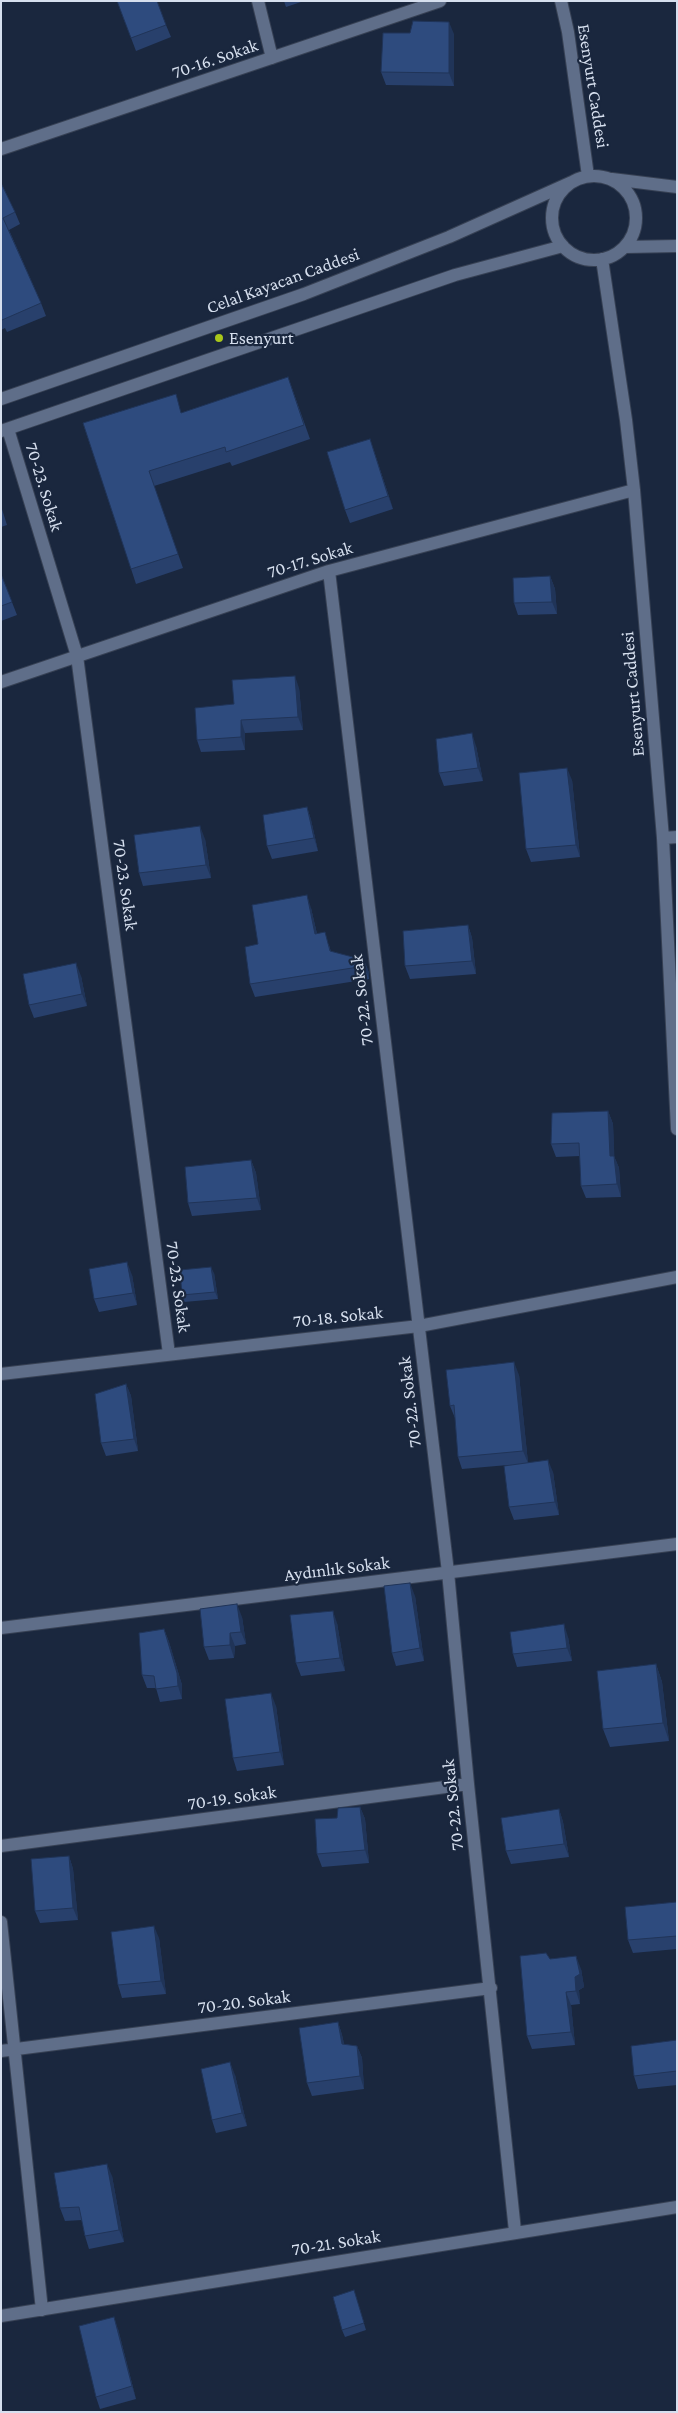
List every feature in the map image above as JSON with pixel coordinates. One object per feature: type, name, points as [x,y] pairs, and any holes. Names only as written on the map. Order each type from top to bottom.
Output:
[{"type":"street","points":[[258,1],[272,58]]},
{"type":"street","name":"70-16. Sokak","points":[[1,149],[440,1]]},
{"type":"street","name":"Esenyurt Caddesi","points":[[561,1],[568,32],[588,176]]},
{"type":"street","points":[[610,179],[626,191],[636,209],[636,222],[632,236],[625,247],[614,255],[602,259],[581,257],[563,246],[553,227],[553,207],[564,188],[572,182],[588,176],[677,186]]},
{"type":"street","name":"Celal Kayacan Caddesi","points":[[1,399],[304,294],[449,236],[572,182]]},
{"type":"street","points":[[5,430],[455,275],[563,246]]},
{"type":"street","points":[[625,247],[677,246]]},
{"type":"street","name":"Esenyurt Caddesi","points":[[602,259],[626,420],[634,490],[663,838],[677,1129]]},
{"type":"street","name":"70-23. Sokak","points":[[5,430],[77,656],[169,1354]]},
{"type":"street","name":"70-17. Sokak","points":[[1,682],[329,571],[634,490]]},
{"type":"street","name":"70-22. Sokak","points":[[329,571],[448,1572],[468,1784],[491,1988],[515,2231]]},
{"type":"street","points":[[663,838],[677,837]]},
{"type":"street","name":"70-18. Sokak","points":[[1,1374],[419,1326],[677,1277]]},
{"type":"street","name":"Aydınlık Sokak","points":[[1,1628],[677,1544]]},
{"type":"street","name":"70-19. Sokak","points":[[1,1846],[468,1784]]},
{"type":"street","points":[[1,1922],[42,2310]]},
{"type":"street","name":"70-20. Sokak","points":[[1,2051],[491,1988]]},
{"type":"street","name":"70-21. Sokak","points":[[1,2316],[515,2231],[677,2207]]},
{"type":"building","points":[[117,1],[157,1],[166,25],[131,38]]},
{"type":"building","points":[[413,21],[449,22],[449,73],[381,72],[383,33],[410,33]]},
{"type":"building","points":[[1,183],[15,212],[3,218],[41,303],[2,320],[1,317]]},
{"type":"building","points":[[288,377],[304,425],[226,452],[225,447],[149,471],[178,554],[131,569],[83,423],[176,394],[181,413]]},
{"type":"building","points":[[370,439],[388,496],[345,510],[327,452]]},
{"type":"building","points":[[1,574],[12,602],[1,606]]},
{"type":"building","points":[[550,576],[552,602],[514,603],[513,578]]},
{"type":"building","points":[[295,676],[298,717],[241,720],[241,737],[197,740],[195,708],[234,704],[232,680]]},
{"type":"building","points":[[472,733],[478,768],[439,773],[436,739]]},
{"type":"building","points":[[567,768],[576,845],[526,849],[519,773]]},
{"type":"building","points":[[307,807],[314,838],[267,846],[263,815]]},
{"type":"building","points":[[200,826],[206,865],[139,873],[134,835]]},
{"type":"building","points":[[307,895],[315,934],[325,932],[330,951],[364,960],[365,966],[250,984],[245,947],[258,944],[252,905]]},
{"type":"building","points":[[468,925],[472,961],[405,966],[403,931]]},
{"type":"building","points":[[76,963],[82,994],[29,1005],[23,974]]},
{"type":"building","points":[[608,1111],[610,1156],[614,1156],[617,1184],[581,1186],[579,1143],[551,1144],[552,1113]]},
{"type":"building","points":[[251,1160],[257,1198],[188,1203],[185,1167]]},
{"type":"building","points":[[127,1262],[133,1293],[94,1299],[89,1269]]},
{"type":"building","points":[[211,1267],[215,1292],[182,1295],[180,1270]]},
{"type":"building","points":[[514,1362],[523,1451],[458,1457],[454,1405],[450,1406],[446,1370]]},
{"type":"building","points":[[126,1384],[134,1439],[101,1443],[95,1394]]},
{"type":"building","points":[[548,1460],[555,1502],[509,1507],[504,1466]]},
{"type":"building","points":[[410,1583],[420,1648],[392,1653],[384,1586]]},
{"type":"building","points":[[237,1604],[241,1632],[230,1633],[230,1645],[204,1647],[200,1609]]},
{"type":"building","points":[[333,1611],[340,1658],[296,1663],[290,1615]]},
{"type":"building","points":[[564,1624],[567,1648],[513,1654],[510,1632]]},
{"type":"building","points":[[164,1629],[177,1673],[178,1686],[156,1689],[154,1676],[142,1675],[139,1633]]},
{"type":"building","points":[[656,1664],[663,1723],[603,1729],[597,1671]]},
{"type":"building","points":[[271,1693],[280,1752],[233,1758],[225,1699]]},
{"type":"building","points":[[360,1807],[365,1850],[317,1854],[315,1819],[337,1818],[338,1808]]},
{"type":"building","points":[[559,1809],[564,1844],[506,1851],[501,1818]]},
{"type":"building","points":[[69,1856],[73,1908],[35,1911],[31,1859]]},
{"type":"building","points":[[677,1902],[677,1936],[628,1940],[625,1907]]},
{"type":"building","points":[[154,1926],[161,1981],[118,1985],[111,1932]]},
{"type":"building","points":[[546,1953],[550,1959],[576,1956],[580,1974],[575,1977],[576,1991],[566,1992],[571,2032],[527,2036],[520,1956]]},
{"type":"building","points":[[338,2022],[342,2044],[357,2046],[360,2076],[307,2083],[299,2028]]},
{"type":"building","points":[[677,2040],[677,2071],[634,2076],[631,2046]]},
{"type":"building","points":[[230,2062],[242,2113],[212,2120],[201,2069]]},
{"type":"building","points":[[107,2164],[119,2230],[85,2236],[79,2207],[60,2208],[54,2173]]},
{"type":"building","points":[[354,2290],[364,2323],[342,2330],[333,2297]]},
{"type":"building","points":[[114,2317],[132,2386],[96,2397],[79,2326]]},
{"type":"place","name":"Esenyurt","points":[[219,338]]}]
